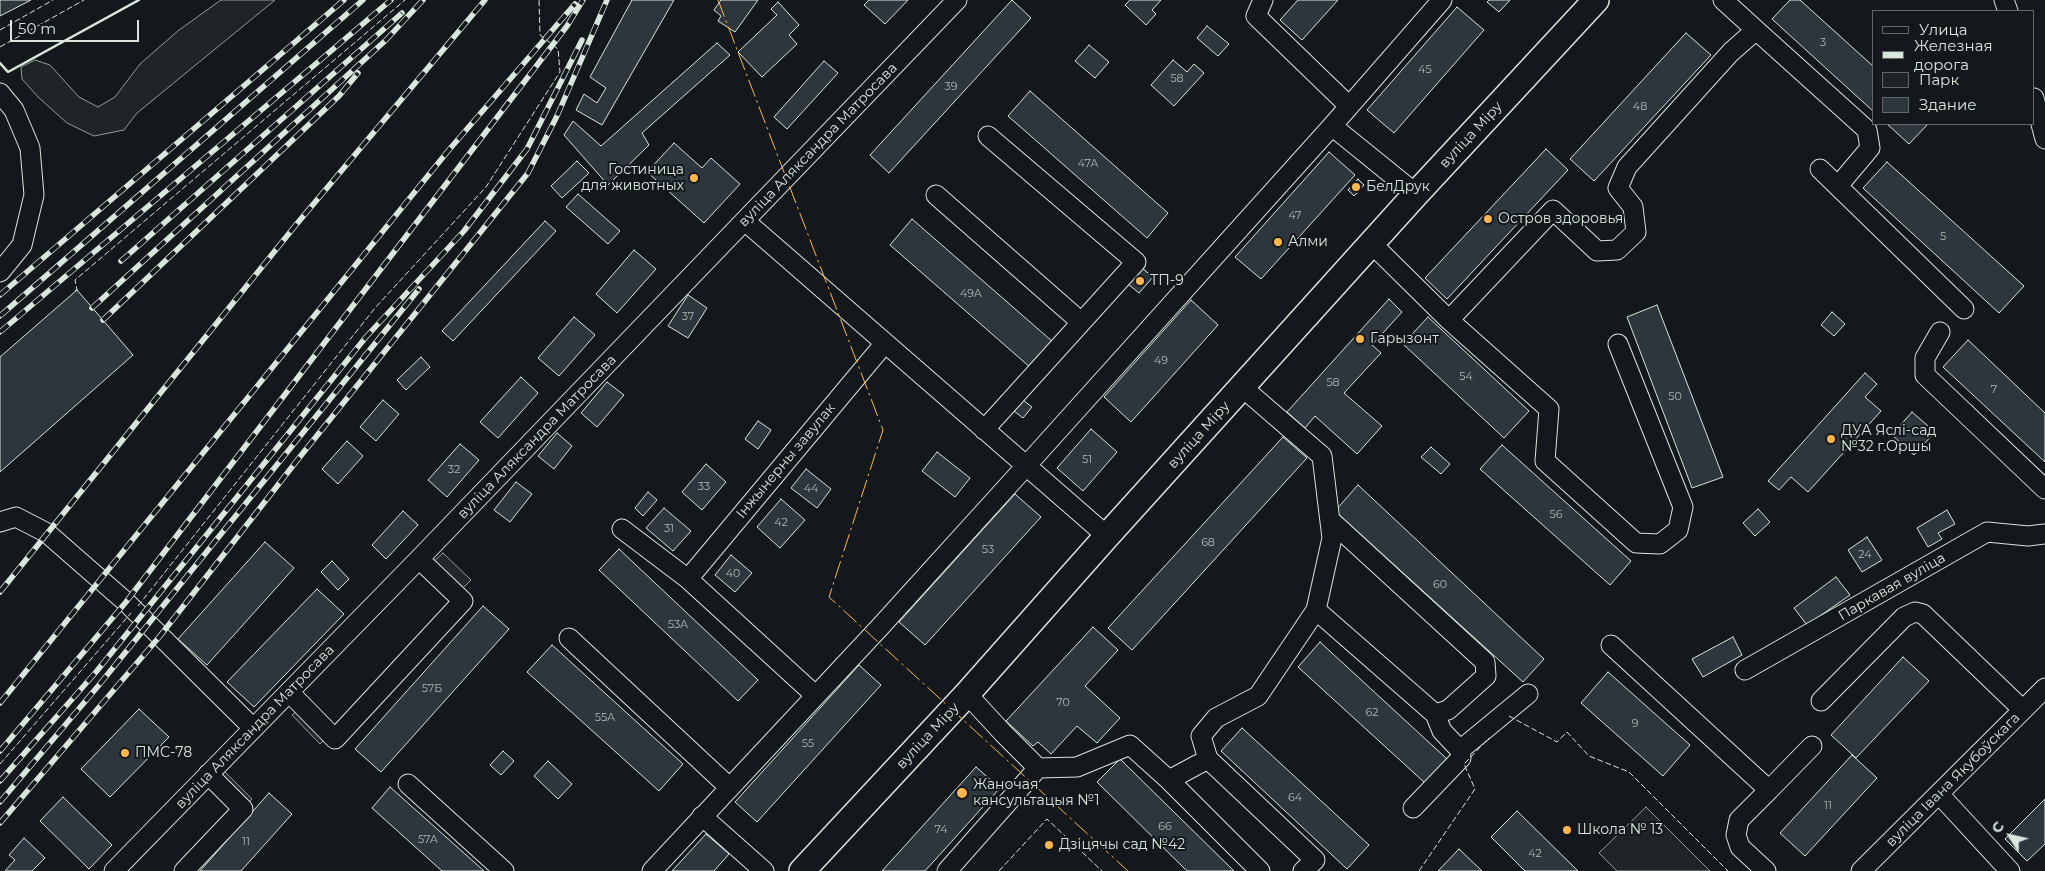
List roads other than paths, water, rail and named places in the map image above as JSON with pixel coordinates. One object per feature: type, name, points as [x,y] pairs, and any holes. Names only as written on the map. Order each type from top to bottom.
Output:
[{"type":"main road","name":"вуліца Міру","points":[[802,871],[967,694],[1416,194],[1596,0]]},
{"type":"street","name":"вуліца Аляксандра Матросава","points":[[114,871],[419,559],[957,0]]},
{"type":"street","points":[[1263,0],[1256,16],[1349,106]]},
{"type":"street","points":[[652,871],[1026,466],[1332,126],[1442,0]]},
{"type":"street","points":[[1723,0],[1867,130],[1870,148],[1838,186]]},
{"type":"street","points":[[1449,320],[1553,210],[1597,251],[1617,250],[1636,232],[1632,207],[1618,188],[1627,167],[1731,52],[1756,30]]},
{"type":"street","points":[[0,94],[14,110],[30,148],[34,194],[22,245],[0,272]]},
{"type":"street","points":[[2035,102],[2045,139]]},
{"type":"street","points":[[1332,126],[1416,194]]},
{"type":"street","points":[[984,430],[1136,262],[988,136]]},
{"type":"street","points":[[1820,169],[1964,309]]},
{"type":"street","points":[[936,195],[1082,322]]},
{"type":"street","points":[[745,222],[1107,536]]},
{"type":"street","points":[[1372,244],[1449,320],[1549,409],[1545,461],[1636,543],[1660,544],[1678,530],[1683,507],[1618,344]]},
{"type":"street","points":[[1940,332],[1925,358],[1925,375],[2045,489]]},
{"type":"street","name":"Інжынерны завулак","points":[[688,580],[885,343]]},
{"type":"street","points":[[1242,387],[1322,456],[1332,538],[1316,610],[1258,696],[1216,718],[1201,736],[1208,759],[1315,860],[1303,871]]},
{"type":"street","points":[[0,522],[16,517],[47,533],[126,602],[253,728]]},
{"type":"street","points":[[1330,520],[1486,662],[1486,676],[1448,710],[1435,714]]},
{"type":"street","points":[[622,529],[688,580],[815,695]]},
{"type":"street","name":"Паркавая вуліца","points":[[1745,670],[1987,532],[2028,536],[2045,534]]},
{"type":"street","points":[[288,692],[335,738],[463,601],[419,559]]},
{"type":"street","points":[[1316,610],[1435,714],[1442,731],[1460,750],[1461,758],[1413,808]]},
{"type":"street","points":[[1821,701],[1904,617],[1914,612],[1923,614],[2023,710]]},
{"type":"street","points":[[569,638],[729,787]]},
{"type":"street","points":[[1611,645],[1768,790]]},
{"type":"street","name":"вуліца Івана Якубоўскага","points":[[1861,871],[2045,688]]},
{"type":"street","points":[[967,694],[1038,768],[1077,767],[1130,745],[1152,762],[1260,871]]},
{"type":"street","points":[[1460,750],[1528,694]]},
{"type":"street","points":[[1766,871],[1740,847],[1736,835],[1739,820],[1812,746]]},
{"type":"street","points":[[1169,780],[1208,759]]},
{"type":"street","points":[[947,871],[1038,768]]},
{"type":"street","points":[[184,871],[243,808],[208,774]]},
{"type":"street","points":[[408,784],[504,871]]},
{"type":"street","points":[[1939,794],[2010,871]]},
{"type":"street","points":[[702,816],[764,871]]},
{"type":"railway","points":[[0,295],[344,0]]},
{"type":"railway","points":[[0,316],[363,0]]},
{"type":"railway","points":[[0,332],[391,0]]},
{"type":"railway","points":[[92,308],[386,40],[423,0]]},
{"type":"railway","points":[[0,592],[295,226],[485,0]]},
{"type":"railway","points":[[0,751],[126,602],[567,26],[583,0]]},
{"type":"railway","points":[[0,823],[160,636],[299,458],[528,173],[557,116],[607,0]]},
{"type":"railway","points":[[0,703],[448,151],[575,4]]},
{"type":"railway","points":[[121,261],[402,13]]},
{"type":"railway","points":[[0,781],[96,672],[366,337],[464,231],[527,149],[582,40]]},
{"type":"railway","points":[[103,320],[339,96],[358,73]]},
{"type":"railway","points":[[0,802],[99,685],[419,289]]},
{"type":"place","name":"Гостиница для животных","points":[[694,178]]},
{"type":"place","name":"БелДрук","points":[[1356,187]]},
{"type":"place","name":"Остров здоровья","points":[[1488,219]]},
{"type":"place","name":"Алми","points":[[1278,242]]},
{"type":"place","name":"ТП-9","points":[[1140,281]]},
{"type":"place","name":"Гарызонт","points":[[1360,339]]},
{"type":"place","name":"ДУА Яслі-сад №32 г.Оршы","points":[[1831,439]]},
{"type":"place","name":"ПМС-78","points":[[125,753]]},
{"type":"place","name":"Жаночая кансультацыя №1","points":[[962,793]]},
{"type":"place","name":"Школа № 13","points":[[1567,830]]},
{"type":"place","name":"Дзіцячы сад №42","points":[[1049,845]]}]
